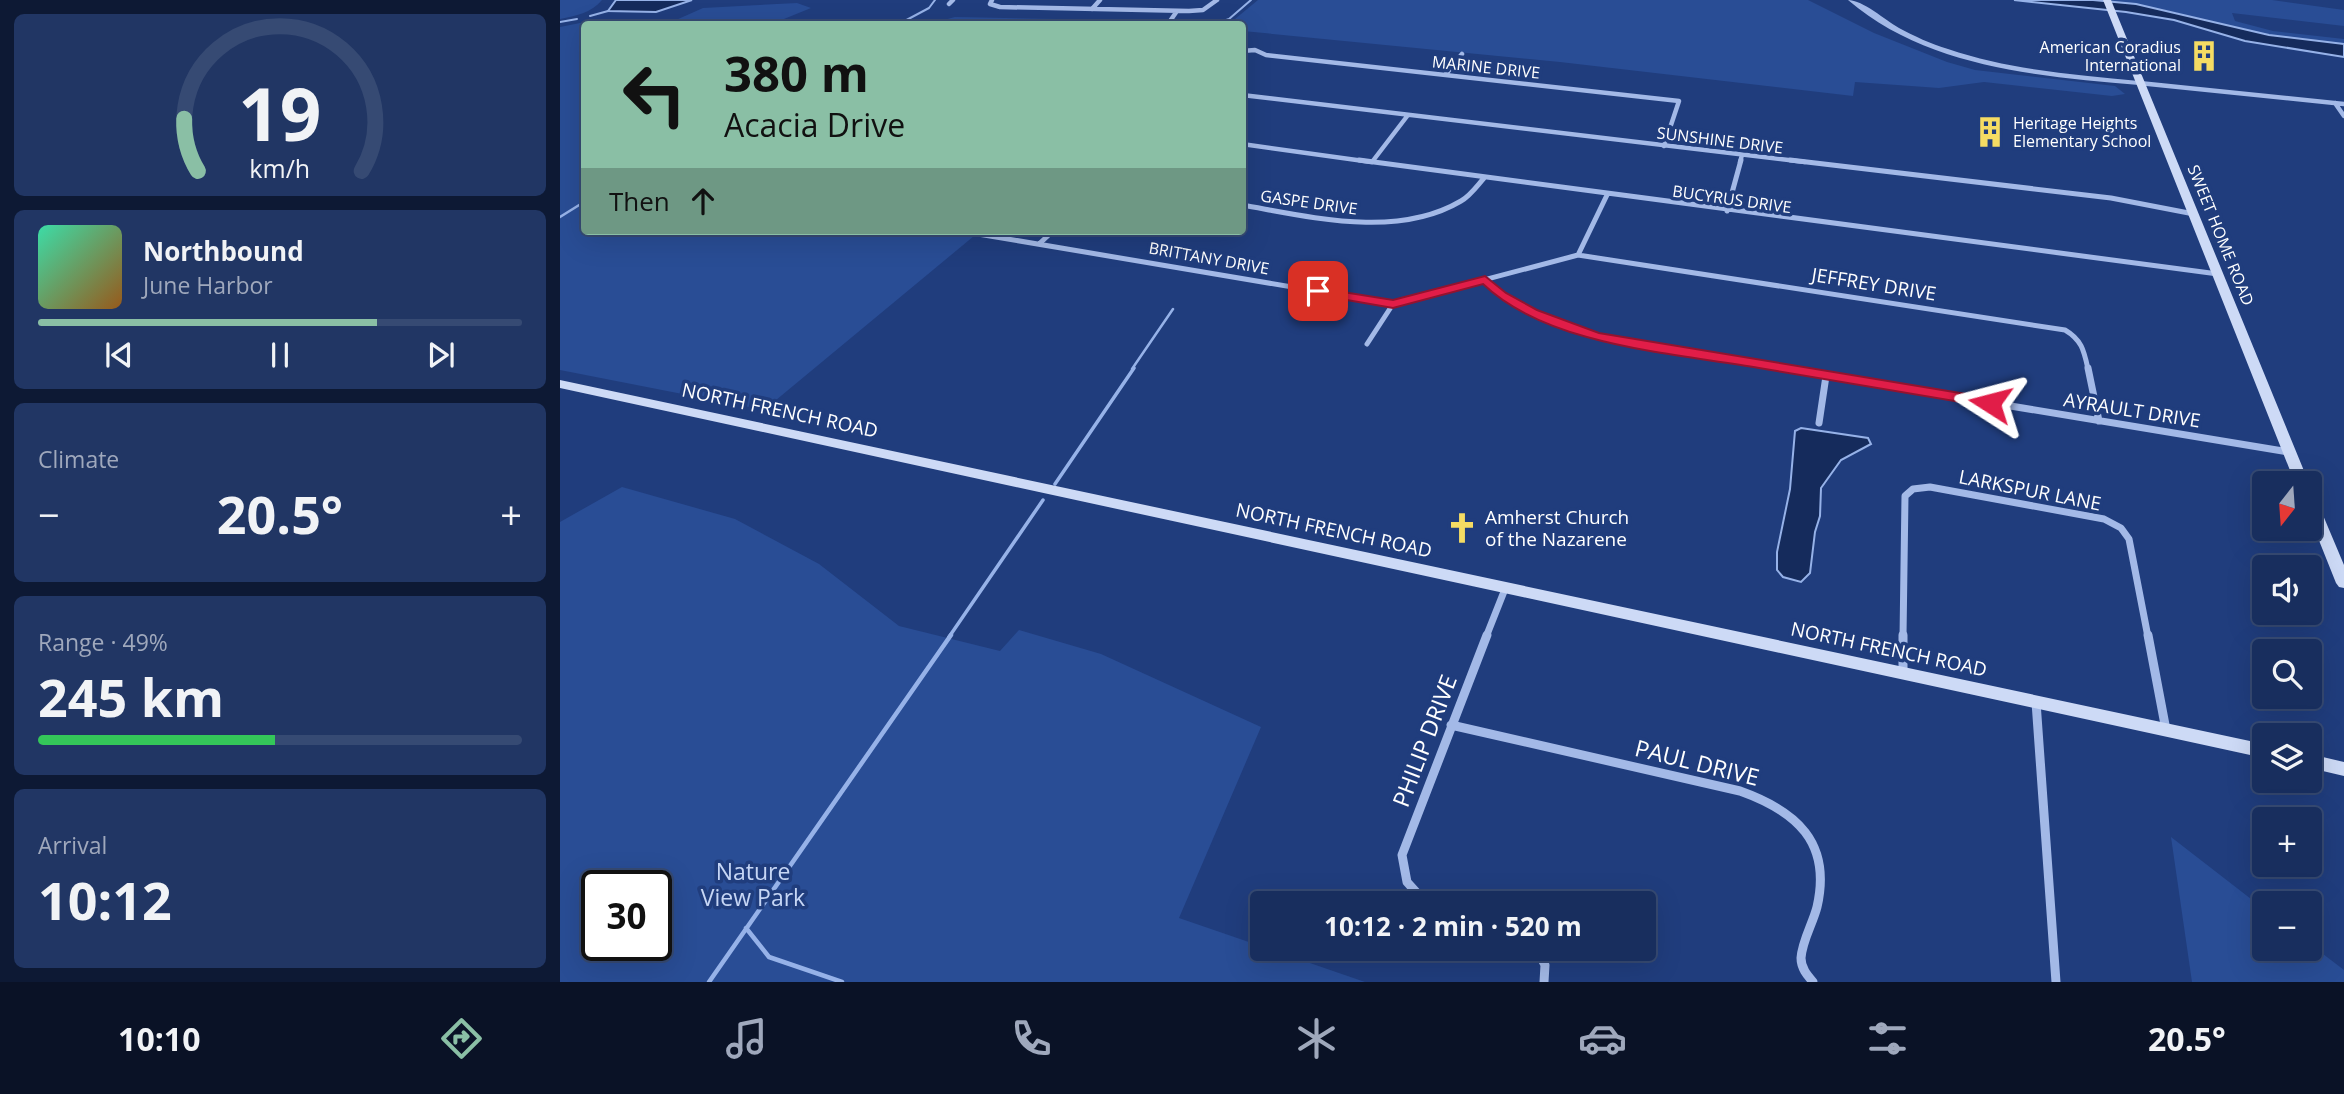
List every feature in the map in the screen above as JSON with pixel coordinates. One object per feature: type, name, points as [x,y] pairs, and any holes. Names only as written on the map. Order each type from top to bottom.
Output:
[{"type":"main road","name":"SWEET HOME ROAD","points":[[2107,0],[2297,471]]},
{"type":"main road","name":"NORTH FRENCH ROAD","points":[[560,384],[2252,748]]},
{"type":"main road","points":[[2322,530],[2344,583]]},
{"type":"main road","points":[[2322,764],[2344,769]]},
{"type":"street","points":[[992,0],[990,4],[1000,6],[1177,11],[1203,10],[1217,0]]},
{"type":"street","points":[[1092,9],[1100,0]]},
{"type":"street","points":[[1851,0],[1914,38],[1963,56],[2038,72],[2344,104]]},
{"type":"street","points":[[1170,21],[1177,11]]},
{"type":"street","name":"MARINE DRIVE","points":[[1246,51],[1668,99]]},
{"type":"street","points":[[1446,75],[1462,54]]},
{"type":"street","points":[[1668,99],[1675,94]]},
{"type":"street","name":"SUNSHINE DRIVE","points":[[1246,95],[2111,198],[2194,214]]},
{"type":"street","points":[[1664,146],[1679,101],[1668,99]]},
{"type":"street","points":[[2335,103],[2344,116]]},
{"type":"street","points":[[1372,163],[1408,115]]},
{"type":"street","name":"BUCYRUS DRIVE","points":[[1246,145],[1727,211],[2218,274]]},
{"type":"street","points":[[1727,211],[1742,155]]},
{"type":"street","name":"GASPE DRIVE","points":[[1246,206],[1343,221],[1393,221],[1427,215],[1457,203],[1472,193],[1484,178]]},
{"type":"street","points":[[1367,344],[1393,304],[1577,255],[1607,195]]},
{"type":"street","name":"BRITTANY DRIVE","points":[[984,235],[1393,304]]},
{"type":"street","points":[[1038,244],[1048,235]]},
{"type":"street","name":"JEFFREY DRIVE","points":[[1577,255],[2065,330],[2077,337],[2083,346],[2099,421]]},
{"type":"street","name":"AYRAULT DRIVE","points":[[1485,280],[1502,296],[1519,306],[1574,330],[1620,341],[2290,452]]},
{"type":"street","points":[[1819,423],[1826,376]]},
{"type":"street","name":"LARKSPUR LANE","points":[[1903,674],[1905,496],[1908,492],[1914,488],[1930,487],[2104,519],[2121,528],[2129,539],[2166,730]]},
{"type":"street","name":"PHILIP DRIVE","points":[[1412,891],[1404,877],[1402,855],[1506,589]]},
{"type":"street","points":[[2036,702],[2056,982]]},
{"type":"street","name":"PAUL DRIVE","points":[[1451,724],[1740,791],[1759,797],[1790,815],[1813,840],[1821,870],[1819,900],[1801,960],[1803,969],[1813,982]]},
{"type":"street","points":[[1543,961],[1544,982]]},
{"type":"green space","points":[[560,0],[602,0],[588,11],[560,19]]},
{"type":"green space","points":[[1258,0],[1808,0],[1874,33],[1947,62],[1975,70],[2115,86],[2125,94],[2112,96],[1984,82],[1939,88],[1855,82],[1853,96],[1560,62],[1246,31],[1246,21],[1233,21]]},
{"type":"green space","points":[[2093,0],[2272,0],[2344,10],[2344,26],[2232,13],[2235,21],[2273,31],[2344,39],[2344,44],[2269,35],[2165,10]]},
{"type":"green space","points":[[797,3],[811,8],[783,21],[669,21],[703,8]]},
{"type":"green space","points":[[955,17],[1131,21],[940,21]]},
{"type":"green space","points":[[581,23],[581,235],[975,235],[764,410],[560,370],[560,27]]},
{"type":"green space","name":"Nature View Park","points":[[622,487],[735,519],[819,564],[899,626],[1000,651],[1019,630],[1101,654],[1261,727],[1179,918],[1250,942],[1250,961],[1304,961],[1365,982],[560,982],[560,522]]},
{"type":"green space","points":[[2171,837],[2252,900],[2252,961],[2322,961],[2322,953],[2344,970],[2344,982],[2192,982]]},
{"type":"shaded area","points":[[616,0],[692,0],[656,12],[608,11]]},
{"type":"shaded area","points":[[2014,0],[2093,0],[2136,4],[2269,35],[2344,44],[2344,57],[2245,41],[2174,20]]},
{"type":"shaded area","points":[[1801,428],[1868,438],[1871,444],[1841,460],[1821,488],[1820,516],[1815,532],[1810,573],[1801,582],[1783,577],[1777,570],[1777,552],[1790,489],[1795,431]]},
{"type":"waterway","points":[[905,21],[929,8],[935,0]]},
{"type":"waterway","points":[[1223,21],[1251,0]]},
{"type":"waterway","points":[[590,16],[608,11]]},
{"type":"waterway","points":[[560,22],[577,19]]},
{"type":"waterway","points":[[560,217],[581,204]]},
{"type":"waterway","points":[[1132,369],[1173,309]]},
{"type":"waterway","points":[[1055,484],[1134,368]]},
{"type":"waterway","points":[[949,637],[1043,500]]},
{"type":"waterway","points":[[746,928],[951,635]]},
{"type":"waterway","points":[[709,982],[746,928]]},
{"type":"waterway","points":[[746,928],[769,957],[842,982]]},
{"type":"place","name":"American Coradius International","points":[[2204,56]]},
{"type":"place","name":"Heritage Heights Elementary School","points":[[1990,132]]},
{"type":"place","name":"Amherst Church of the Nazarene","points":[[1462,528]]},
{"type":"route","points":[[1318,291],[1393,304],[1485,280],[1502,296],[1532,313],[1553,323],[1597,336],[1990,403]]}]
